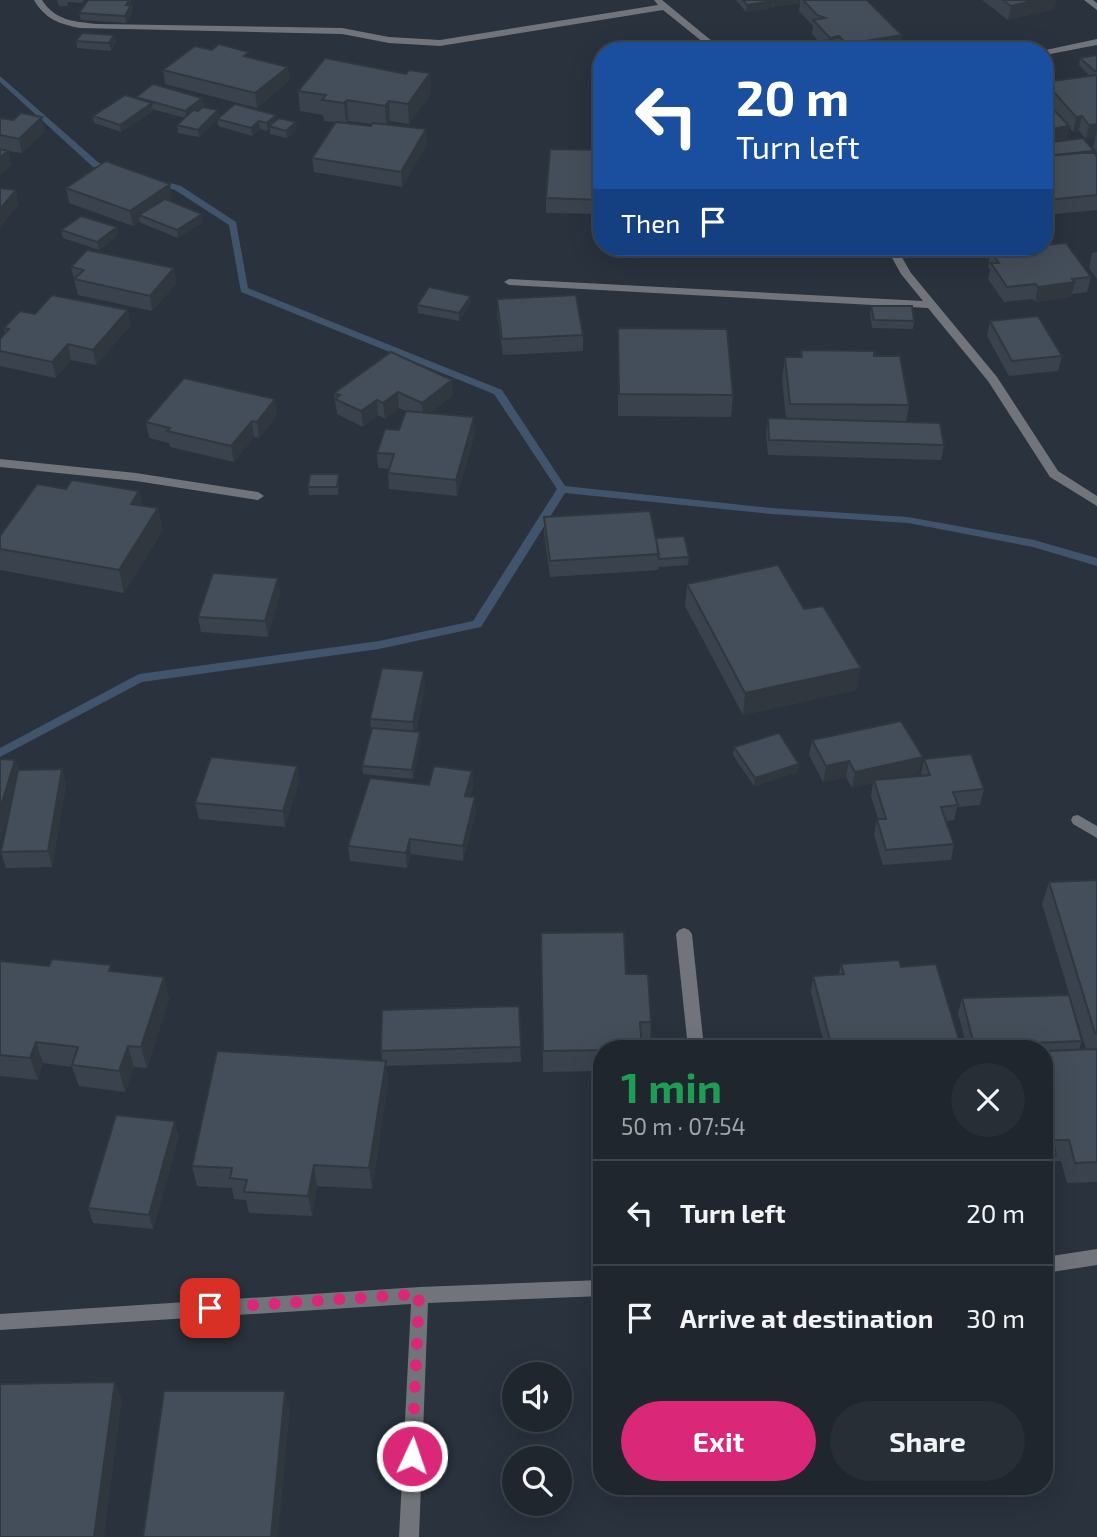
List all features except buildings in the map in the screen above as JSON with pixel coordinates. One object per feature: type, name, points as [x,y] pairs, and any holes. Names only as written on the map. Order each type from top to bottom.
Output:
[{"type":"street","points":[[38,0],[47,15],[63,23],[98,27],[342,31],[389,40],[440,43],[660,3],[709,42]]},
{"type":"street","points":[[1088,0],[1097,7]]},
{"type":"street","points":[[1053,51],[1097,43]]},
{"type":"street","points":[[896,256],[906,274],[993,379],[1054,474],[1097,502]]},
{"type":"street","points":[[509,282],[932,305]]},
{"type":"street","points":[[0,463],[136,477],[258,496]]},
{"type":"street","points":[[1078,820],[1097,833]]},
{"type":"street","points":[[684,934],[695,1040]]},
{"type":"street","points":[[1053,1264],[1097,1258]]},
{"type":"street","points":[[0,1322],[419,1294],[593,1288]]},
{"type":"street","points":[[409,1537],[419,1294]]},
{"type":"waterway","points":[[0,78],[96,165],[116,170]]},
{"type":"waterway","points":[[157,182],[178,188],[233,224],[244,290],[498,392],[562,489]]},
{"type":"waterway","points":[[0,753],[139,678],[379,645],[477,624],[562,489]]},
{"type":"waterway","points":[[562,489],[771,511],[908,520],[1034,544],[1097,562]]},
{"type":"route","points":[[210,1308],[419,1294],[412,1456]]}]
